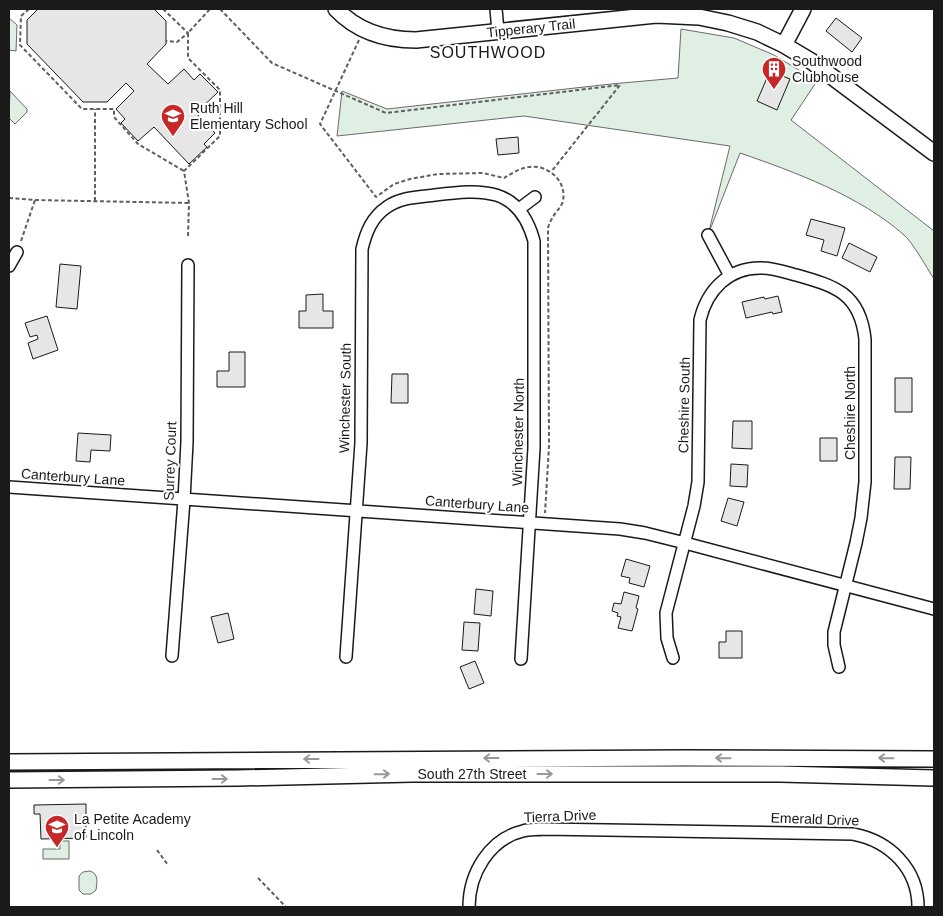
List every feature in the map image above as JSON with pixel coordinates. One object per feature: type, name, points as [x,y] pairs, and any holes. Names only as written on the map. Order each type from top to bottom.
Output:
[{"type":"main road","name":"Tipperary Trail","points":[[336,9],[352,23],[368,32],[401,40],[498,31],[656,12],[699,17],[728,23],[757,32],[811,61],[934,153]]},
{"type":"main road","points":[[784,45],[803,9]]},
{"type":"main road","name":"South 27th Street","points":[[9,762],[684,758],[934,759]]},
{"type":"main road","name":"South 27th Street","points":[[9,780],[247,778],[412,774],[771,774],[934,778]]},
{"type":"street","points":[[496,9],[498,31]]},
{"type":"street","name":"Winchester North","points":[[445,194],[473,190],[484,191],[498,195],[508,201],[519,210],[526,220],[531,230],[535,250],[534,448],[521,659]]},
{"type":"street","name":"Winchester South","points":[[346,657],[361,442],[362,249],[365,234],[377,216],[387,207],[410,198],[445,194]]},
{"type":"street","points":[[519,210],[535,196]]},
{"type":"street","points":[[708,235],[730,276]]},
{"type":"street","points":[[9,266],[17,252]]},
{"type":"street","name":"Surrey Court","points":[[172,656],[187,442],[188,265]]},
{"type":"street","name":"Cheshire South","points":[[673,658],[666,638],[666,614],[694,506],[698,482],[700,320],[703,309],[709,295],[719,284],[730,276],[742,271],[763,268],[798,276]]},
{"type":"street","name":"Cheshire North","points":[[798,276],[828,284],[839,290],[854,306],[864,326],[865,482],[861,518],[834,632],[834,645],[839,667]]},
{"type":"street","name":"Canterbury Lane","points":[[9,488],[620,529],[684,543],[934,610]]},
{"type":"street","name":"Tierra Drive","points":[[469,907],[470,889],[474,874],[483,858],[501,840],[518,832],[542,829],[699,830]]},
{"type":"street","name":"Emerald Drive","points":[[699,830],[853,834],[864,836],[879,842],[891,851],[909,870],[918,898],[918,907]]},
{"type":"path","points":[[29,9],[21,16],[20,45],[82,108],[114,109],[114,117],[138,144],[184,171]]},
{"type":"path","points":[[163,9],[188,33],[188,58],[220,90],[220,136],[184,171]]},
{"type":"path","points":[[166,41],[178,42],[210,9]]},
{"type":"path","points":[[220,9],[272,64],[386,113],[620,85],[551,173]]},
{"type":"path","points":[[224,12],[227,9]]},
{"type":"path","points":[[359,39],[320,124],[376,197],[394,184],[410,179],[438,174],[483,173],[504,178],[518,170],[534,167],[540,167],[551,173],[558,179],[562,187],[563,200],[548,228],[549,446],[544,514]]},
{"type":"path","points":[[95,108],[95,201]]},
{"type":"path","points":[[184,171],[189,202],[188,236]]},
{"type":"path","points":[[9,198],[189,202]]},
{"type":"path","points":[[17,252],[35,200]]},
{"type":"path","points":[[157,850],[168,866]]},
{"type":"path","points":[[258,878],[286,907]]},
{"type":"green space","points":[[9,18],[17,25],[16,51],[9,50]]},
{"type":"green space","points":[[681,29],[734,38],[774,55],[817,81],[791,120],[934,231],[934,279],[908,239],[868,208],[804,177],[740,153],[708,235],[730,146],[524,116],[337,136],[342,91],[387,109],[678,78]]},
{"type":"green space","points":[[10,91],[27,109],[27,112],[15,124],[9,118]]},
{"type":"green space","points":[[60,841],[69,841],[69,859],[43,859],[43,849],[60,849]]},
{"type":"green space","points":[[90,871],[96,876],[96,890],[91,894],[83,894],[79,890],[79,876],[83,872]]},
{"type":"building","name":"Ruth Hill Elementary School","points":[[38,9],[154,9],[166,21],[166,44],[147,64],[168,84],[184,69],[194,80],[200,74],[218,92],[196,113],[215,133],[204,144],[207,147],[189,164],[154,127],[138,141],[121,123],[125,119],[116,109],[134,91],[126,83],[107,102],[83,102],[27,44],[27,20]]},
{"type":"building","points":[[836,18],[862,38],[852,52],[826,31]]},
{"type":"building","name":"Southwood Clubhouse","points":[[770,71],[790,79],[777,110],[757,101]]},
{"type":"building","points":[[518,137],[519,153],[498,155],[496,139]]},
{"type":"building","points":[[811,219],[845,228],[837,256],[821,251],[824,240],[806,235]]},
{"type":"building","points":[[849,243],[877,257],[870,272],[842,258]]},
{"type":"building","points":[[60,264],[81,266],[77,309],[56,307]]},
{"type":"building","points":[[323,294],[323,311],[333,311],[333,328],[299,328],[299,311],[306,311],[306,295]]},
{"type":"building","points":[[778,296],[782,312],[773,314],[772,312],[746,318],[742,302]]},
{"type":"building","points":[[47,316],[58,350],[33,359],[28,343],[38,339],[37,335],[30,337],[25,323]]},
{"type":"building","points":[[229,352],[245,352],[245,387],[217,387],[217,371],[229,371]]},
{"type":"building","points":[[392,374],[408,374],[408,403],[391,403]]},
{"type":"building","points":[[895,378],[912,378],[912,412],[895,412]]},
{"type":"building","points":[[733,421],[752,421],[752,449],[732,448]]},
{"type":"building","points":[[78,433],[111,435],[110,451],[91,450],[90,462],[76,461]]},
{"type":"building","points":[[820,438],[837,438],[837,461],[820,461]]},
{"type":"building","points":[[895,457],[911,457],[910,489],[894,489]]},
{"type":"building","points":[[731,464],[748,465],[747,487],[730,486]]},
{"type":"building","points":[[728,498],[744,502],[737,526],[721,521]]},
{"type":"building","points":[[626,559],[650,566],[644,587],[629,583],[630,578],[621,576]]},
{"type":"building","points":[[476,589],[493,591],[491,616],[474,614]]},
{"type":"building","points":[[624,592],[639,596],[636,608],[638,609],[632,631],[618,628],[621,617],[617,616],[618,613],[612,611],[614,603],[621,604]]},
{"type":"building","points":[[228,613],[234,639],[218,643],[211,617]]},
{"type":"building","points":[[464,622],[480,623],[478,651],[462,650]]},
{"type":"building","points":[[726,631],[742,631],[742,658],[719,658],[719,642],[726,642]]},
{"type":"building","points":[[475,661],[484,683],[469,689],[460,667]]},
{"type":"building","name":"La Petite Academy of Lincoln","points":[[86,804],[86,838],[41,839],[40,814],[34,814],[34,805]]},
{"type":"place","name":"Southwood Clubhouse","points":[[774,90]]},
{"type":"place","name":"Ruth Hill Elementary School","points":[[173,137]]},
{"type":"place","name":"La Petite Academy of Lincoln","points":[[57,848]]},
{"type":"district","name":"SOUTHWOOD","points":[[488,52]]}]
